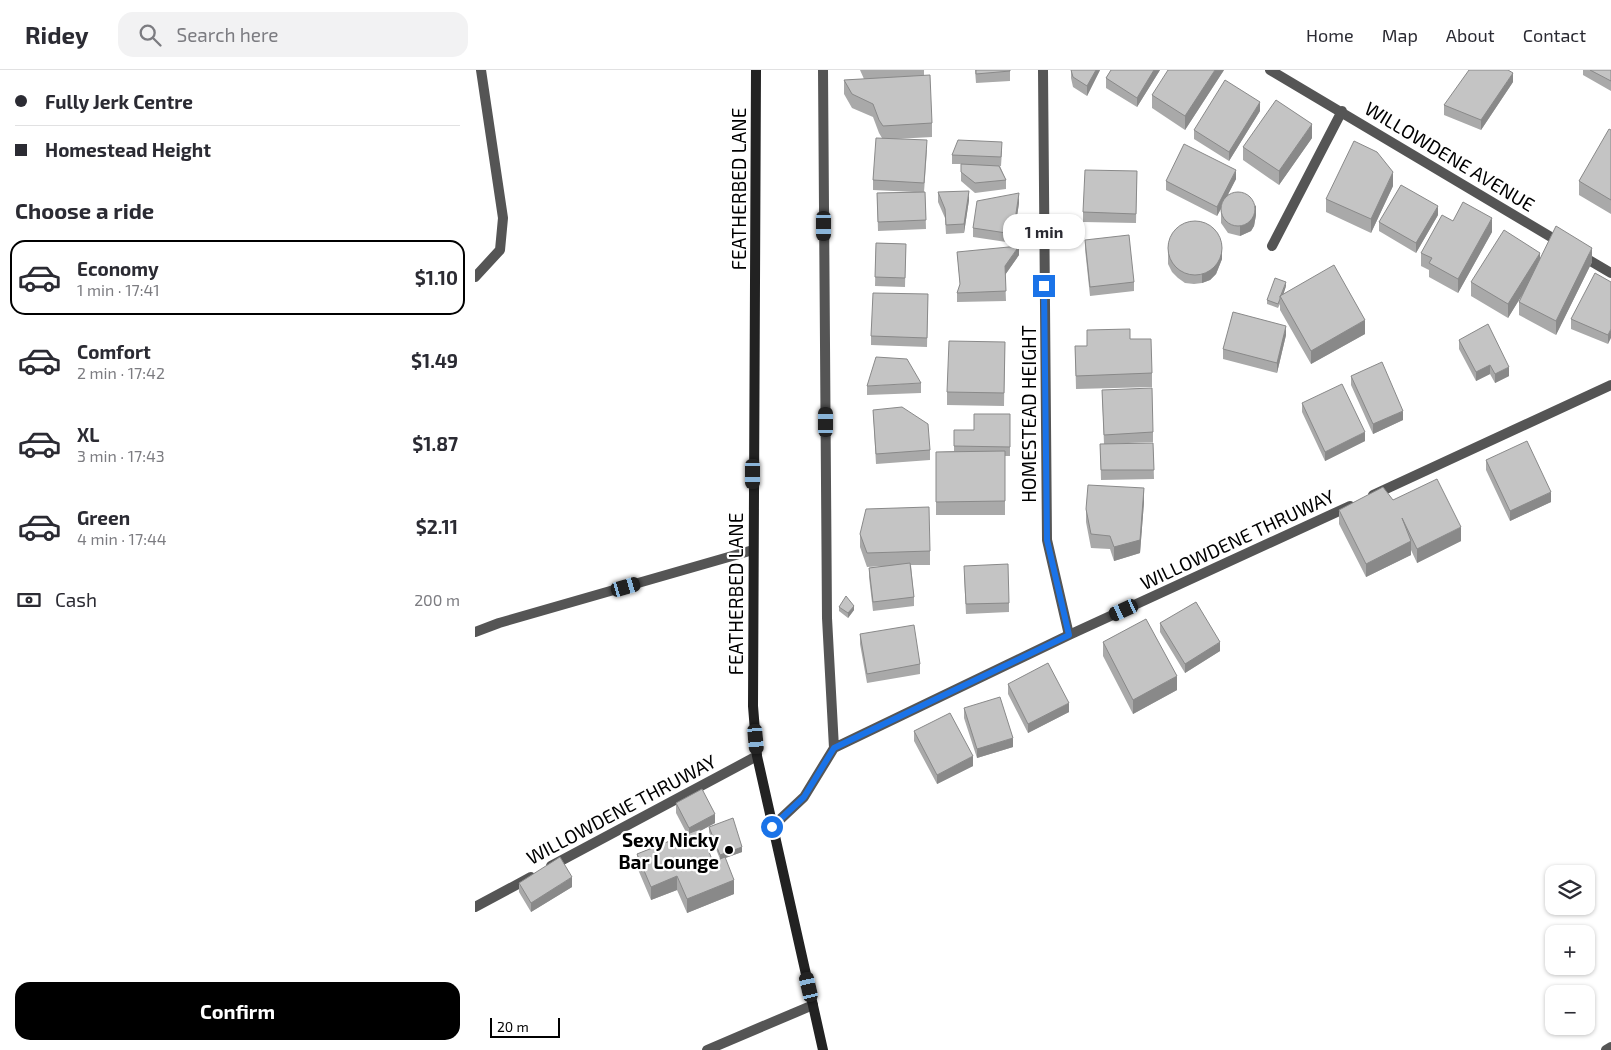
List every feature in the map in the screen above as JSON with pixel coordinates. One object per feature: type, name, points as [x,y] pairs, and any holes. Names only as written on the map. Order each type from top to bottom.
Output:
[{"type":"main road","name":"FEATHERBED LANE","points":[[756,70],[753,706],[757,756],[823,1050]]},
{"type":"street","points":[[475,277],[499,250],[503,218],[481,70]]},
{"type":"street","points":[[772,827],[804,797],[834,748],[827,618],[823,70]]},
{"type":"street","name":"HOMESTEAD HEIGHT","points":[[1043,70],[1047,540],[1069,635]]},
{"type":"street","name":"WILLOWDENE AVENUE","points":[[1270,70],[1611,273]]},
{"type":"street","points":[[1271,246],[1342,112]]},
{"type":"street","name":"WILLOWDENE THRUWAY","points":[[834,748],[1069,635],[1611,385]]},
{"type":"street","points":[[475,632],[509,620],[753,550]]},
{"type":"street","name":"WILLOWDENE THRUWAY","points":[[475,907],[757,756]]},
{"type":"street","points":[[707,1050],[813,1005]]},
{"type":"street","points":[[1606,1050],[1611,1047]]},
{"type":"building","points":[[976,70],[1010,70],[1010,71],[976,74]]},
{"type":"building","points":[[1071,70],[1096,70],[1087,86],[1073,77]]},
{"type":"building","points":[[1111,70],[1154,70],[1137,98],[1106,78]]},
{"type":"building","points":[[1168,70],[1215,70],[1185,116],[1152,95]]},
{"type":"building","points":[[1469,70],[1508,70],[1513,73],[1481,120],[1444,105]]},
{"type":"building","points":[[1590,70],[1611,70],[1611,81]]},
{"type":"building","points":[[930,75],[932,123],[883,126],[873,104],[852,94],[844,80]]},
{"type":"building","points":[[1225,80],[1260,102],[1229,152],[1194,130]]},
{"type":"building","points":[[1276,100],[1312,124],[1279,171],[1243,147]]},
{"type":"building","points":[[1609,129],[1611,130],[1611,200],[1579,181]]},
{"type":"building","points":[[876,138],[927,140],[924,183],[873,180]]},
{"type":"building","points":[[958,140],[1002,142],[1001,157],[952,155]]},
{"type":"building","points":[[1354,141],[1377,152],[1393,172],[1371,219],[1326,199]]},
{"type":"building","points":[[1184,144],[1236,170],[1217,207],[1166,181]]},
{"type":"building","points":[[961,164],[999,166],[1006,180],[975,183],[961,172]]},
{"type":"building","points":[[1085,170],[1137,171],[1136,214],[1083,212]]},
{"type":"building","points":[[1401,185],[1438,206],[1416,243],[1379,222]]},
{"type":"building","points":[[969,191],[964,224],[946,225],[945,209],[938,192]]},
{"type":"building","points":[[925,192],[926,220],[878,222],[877,193]]},
{"type":"building","points":[[1238,192],[1245,193],[1250,197],[1254,202],[1254,216],[1250,221],[1245,225],[1238,226],[1231,225],[1226,221],[1222,216],[1221,209],[1222,202],[1226,197],[1231,193]]},
{"type":"building","points":[[1019,193],[1013,234],[973,228],[977,201]]},
{"type":"building","points":[[1463,202],[1492,218],[1458,279],[1429,263],[1432,258],[1421,253],[1442,215],[1453,221]]},
{"type":"building","points":[[1195,221],[1205,223],[1214,229],[1220,238],[1222,248],[1220,258],[1214,267],[1205,273],[1195,275],[1185,273],[1176,267],[1170,258],[1168,248],[1170,238],[1176,229],[1185,223]]},
{"type":"building","points":[[1556,226],[1592,248],[1556,321],[1519,302]]},
{"type":"building","points":[[1504,230],[1540,253],[1508,304],[1471,282]]},
{"type":"building","points":[[1129,235],[1134,282],[1090,287],[1085,240]]},
{"type":"building","points":[[876,243],[906,244],[905,278],[875,277]]},
{"type":"building","points":[[1019,246],[1005,266],[1006,291],[957,293],[960,284],[957,252]]},
{"type":"building","points":[[1334,265],[1365,320],[1311,351],[1280,296]]},
{"type":"building","points":[[1595,273],[1611,282],[1611,329],[1608,335],[1571,319]]},
{"type":"building","points":[[1275,278],[1286,282],[1278,304],[1267,300]]},
{"type":"building","points":[[873,293],[928,294],[927,338],[871,336]]},
{"type":"building","points":[[1233,312],[1286,326],[1277,363],[1223,349]]},
{"type":"building","points":[[1488,324],[1509,367],[1495,374],[1490,365],[1476,372],[1459,340]]},
{"type":"building","points":[[1130,329],[1130,339],[1151,339],[1152,373],[1076,376],[1075,346],[1087,346],[1087,330]]},
{"type":"building","points":[[949,341],[1005,342],[1004,393],[947,392]]},
{"type":"building","points":[[876,357],[907,359],[921,383],[867,386]]},
{"type":"building","points":[[1382,362],[1403,411],[1373,424],[1351,376]]},
{"type":"building","points":[[1342,384],[1365,432],[1325,452],[1302,403]]},
{"type":"building","points":[[1152,388],[1153,432],[1104,435],[1102,390]]},
{"type":"building","points":[[902,407],[928,424],[930,450],[876,454],[873,410]]},
{"type":"building","points":[[974,414],[1010,414],[1010,447],[954,446],[954,430],[974,430]]},
{"type":"building","points":[[1527,441],[1551,492],[1510,511],[1486,460]]},
{"type":"building","points":[[1153,443],[1154,470],[1101,470],[1100,444]]},
{"type":"building","points":[[1005,451],[1005,501],[936,502],[936,452]]},
{"type":"building","points":[[1437,479],[1461,527],[1417,549],[1402,518],[1411,541],[1366,564],[1339,510],[1383,487],[1393,500]]},
{"type":"building","points":[[1088,485],[1144,488],[1140,540],[1114,547],[1110,536],[1091,534],[1086,509]]},
{"type":"building","points":[[929,507],[930,551],[867,553],[860,534],[866,509]]},
{"type":"building","points":[[910,563],[914,597],[873,602],[869,568]]},
{"type":"building","points":[[1008,564],[1009,603],[966,604],[964,566]]},
{"type":"building","points":[[846,596],[854,606],[848,613],[839,607]]},
{"type":"building","points":[[1196,602],[1220,642],[1185,664],[1160,623]]},
{"type":"building","points":[[1146,619],[1177,676],[1133,700],[1103,642]]},
{"type":"building","points":[[914,625],[920,664],[867,674],[860,634]]},
{"type":"building","points":[[1048,663],[1069,703],[1028,724],[1008,684]]},
{"type":"building","points":[[1000,697],[1013,738],[977,749],[964,708]]},
{"type":"building","points":[[950,713],[973,756],[937,775],[914,731]]},
{"type":"building","points":[[702,789],[715,814],[689,828],[676,803]]},
{"type":"building","points":[[733,818],[742,847],[720,855],[709,827]]},
{"type":"building","points":[[700,829],[713,862],[725,857],[734,880],[687,899],[677,876],[651,887],[637,854]]},
{"type":"building","points":[[560,857],[572,877],[531,903],[519,883]]},
{"type":"place","name":"Sexy Nicky Bar Lounge","points":[[729,850]]},
{"type":"route","points":[[772,827],[804,797],[834,748],[1069,635],[1047,540],[1044,286]]}]
